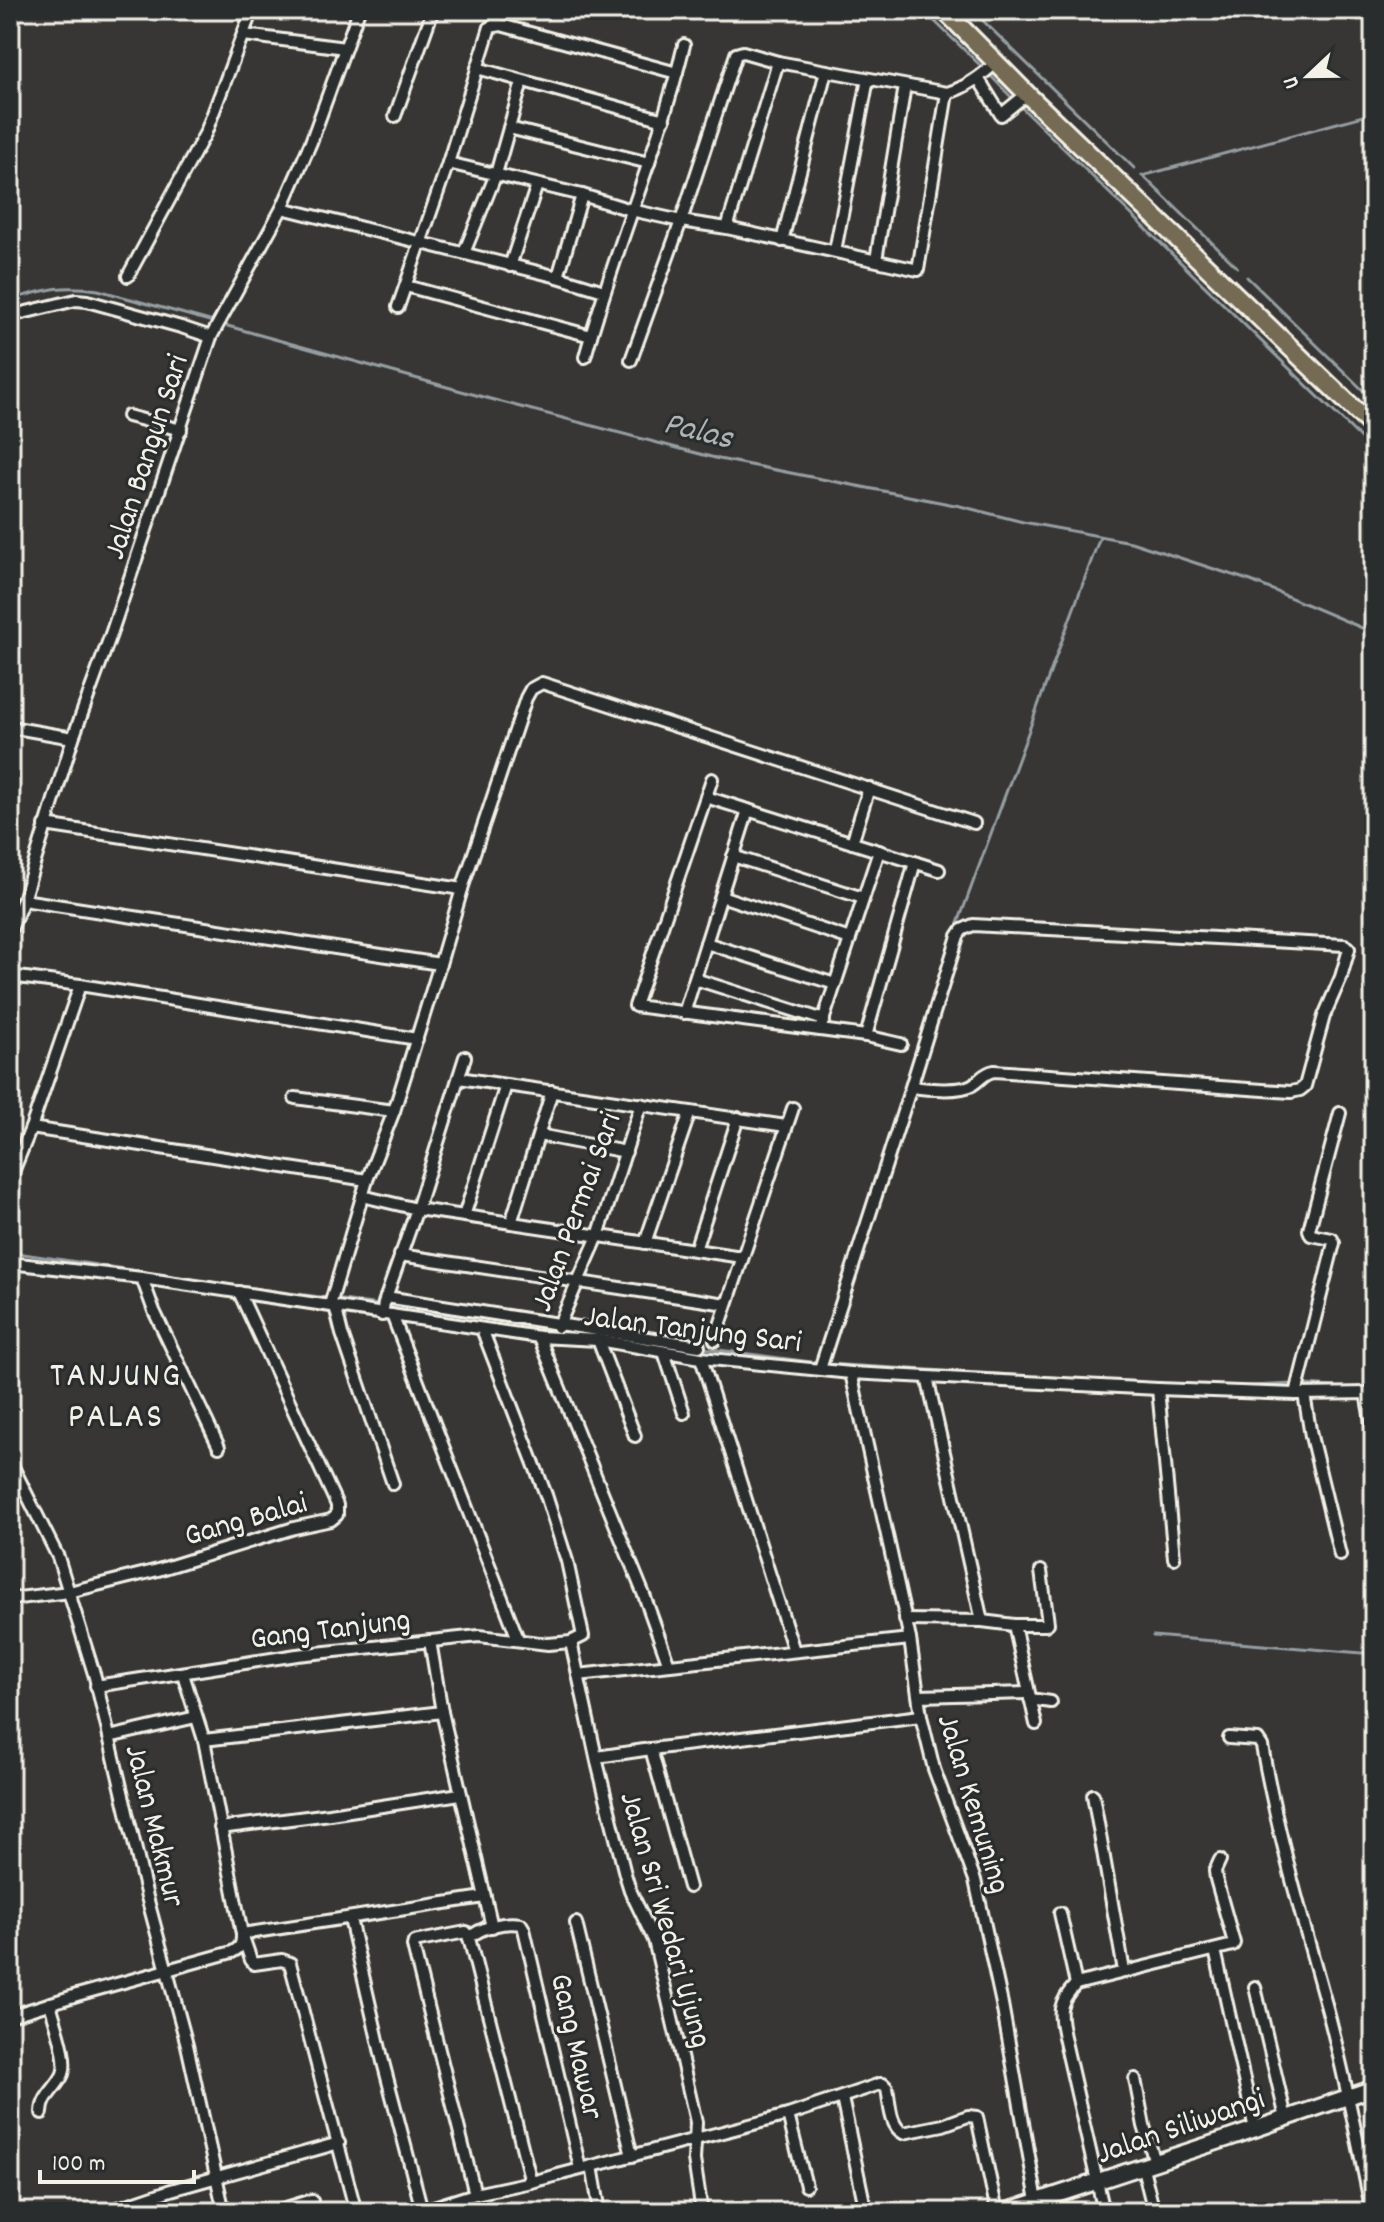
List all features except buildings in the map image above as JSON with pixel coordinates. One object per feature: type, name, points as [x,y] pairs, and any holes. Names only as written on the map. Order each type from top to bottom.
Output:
[{"type":"main road","points":[[944,10],[1374,428]]},
{"type":"street","points":[[128,276],[206,132],[252,10]]},
{"type":"street","name":"Jalan Bangun Sari","points":[[10,932],[23,900],[73,738],[212,335],[282,208],[311,142],[359,10]]},
{"type":"street","points":[[395,116],[433,10]]},
{"type":"street","points":[[398,307],[497,10]]},
{"type":"street","points":[[493,25],[677,73]]},
{"type":"street","points":[[244,35],[345,48]]},
{"type":"street","points":[[585,357],[631,210],[664,120],[684,45]]},
{"type":"street","points":[[631,360],[681,221],[734,56],[743,52],[778,62],[947,93],[978,78],[997,62]]},
{"type":"street","points":[[727,228],[778,62]]},
{"type":"street","points":[[477,68],[664,120]]},
{"type":"street","points":[[782,241],[826,71]]},
{"type":"street","points":[[978,78],[1001,115],[1027,94]]},
{"type":"street","points":[[835,251],[868,79]]},
{"type":"street","points":[[464,253],[496,174],[522,82]]},
{"type":"street","points":[[876,260],[905,86]]},
{"type":"street","points":[[448,163],[631,210],[918,270],[947,93]]},
{"type":"street","points":[[509,128],[649,163]]},
{"type":"street","points":[[510,266],[537,185]]},
{"type":"street","points":[[558,277],[582,195]]},
{"type":"street","points":[[282,208],[604,291]]},
{"type":"street","points":[[406,286],[591,336]]},
{"type":"street","points":[[10,316],[76,300],[87,301],[212,335]]},
{"type":"street","points":[[128,416],[181,430]]},
{"type":"street","points":[[393,1484],[333,1305],[367,1180],[394,1111],[462,889],[531,689],[542,683],[974,823]]},
{"type":"street","points":[[10,727],[73,738]]},
{"type":"street","points":[[712,779],[635,1006],[822,1025]]},
{"type":"street","points":[[852,843],[869,788]]},
{"type":"street","points":[[706,797],[939,870]]},
{"type":"street","points":[[684,1013],[748,810]]},
{"type":"street","points":[[45,825],[462,889]]},
{"type":"street","points":[[822,1025],[879,851]]},
{"type":"street","points":[[733,856],[863,898]]},
{"type":"street","points":[[866,1036],[915,862]]},
{"type":"street","points":[[721,896],[850,939]]},
{"type":"street","points":[[23,900],[440,964]]},
{"type":"street","points":[[822,1365],[958,936],[966,927],[1154,934],[1345,945],[1349,949],[1348,959],[1324,1016],[1305,1086],[1300,1090],[1276,1091],[994,1071],[987,1072],[976,1083],[964,1088],[911,1087]]},
{"type":"street","points":[[706,943],[835,984]]},
{"type":"street","points":[[10,976],[417,1039]]},
{"type":"street","points":[[695,979],[822,1025],[901,1044]]},
{"type":"street","points":[[10,1179],[31,1128],[80,985]]},
{"type":"street","points":[[465,1057],[385,1308],[518,1639]]},
{"type":"street","points":[[459,1078],[786,1126]]},
{"type":"street","points":[[464,1216],[506,1085]]},
{"type":"street","points":[[511,1223],[552,1091]]},
{"type":"street","points":[[295,1098],[394,1111]]},
{"type":"street","name":"Jalan Permai Sari","points":[[557,1330],[598,1236],[641,1104]]},
{"type":"street","points":[[715,1340],[793,1108]]},
{"type":"street","points":[[645,1243],[690,1112]]},
{"type":"street","points":[[1340,1113],[1309,1230],[1311,1235],[1332,1239],[1334,1243],[1300,1394],[1340,1555]]},
{"type":"street","points":[[695,1250],[738,1118]]},
{"type":"street","points":[[31,1128],[367,1180]]},
{"type":"street","points":[[539,1135],[626,1152]]},
{"type":"street","points":[[362,1196],[417,1209],[742,1257]]},
{"type":"street","points":[[400,1255],[726,1304]]},
{"type":"street","name":"Jalan Tanjung Sari","points":[[10,1263],[333,1305],[385,1308],[482,1329],[539,1337],[557,1330],[598,1340],[669,1348],[701,1358],[822,1365],[851,1373],[1158,1389],[1370,1393]]},
{"type":"street","points":[[142,1278],[154,1311],[219,1447]]},
{"type":"street","name":"Gang Balai","points":[[69,1592],[158,1570],[294,1528],[331,1520],[337,1515],[337,1505],[239,1292]]},
{"type":"street","points":[[385,1308],[669,1348],[699,1346]]},
{"type":"street","points":[[482,1329],[546,1495],[567,1561],[583,1636],[571,1642]]},
{"type":"street","points":[[539,1337],[644,1595],[669,1665]]},
{"type":"street","points":[[598,1340],[635,1436]]},
{"type":"street","points":[[669,1348],[684,1413]]},
{"type":"street","points":[[701,1358],[794,1651]]},
{"type":"street","name":"Jalan Kemuning","points":[[851,1373],[910,1639],[921,1716],[934,1769],[975,1880],[1005,2019],[1037,2201]]},
{"type":"street","points":[[927,1377],[982,1621]]},
{"type":"street","points":[[1158,1389],[1174,1558]]},
{"type":"street","points":[[1370,1393],[1374,1436]]},
{"type":"street","name":"Jalan Makmur","points":[[10,1461],[58,1557],[96,1686],[187,2045],[224,2212]]},
{"type":"street","points":[[905,1620],[1045,1625],[1048,1623],[1041,1571]]},
{"type":"street","points":[[10,1599],[69,1592]]},
{"type":"street","points":[[1014,1625],[1036,1724]]},
{"type":"street","name":"Gang Tanjung","points":[[96,1686],[297,1655],[479,1636],[548,1644],[571,1642]]},
{"type":"street","points":[[578,1675],[910,1639]]},
{"type":"street","points":[[430,1641],[442,1712],[492,1927],[475,1932],[469,1938]]},
{"type":"street","name":"Jalan Sri Wedari Ujung","points":[[571,1642],[625,1874],[654,1940],[696,2122],[694,2160],[702,2212]]},
{"type":"street","points":[[183,1674],[204,1740],[242,1934],[254,1964],[282,1960],[290,1963],[356,2212]]},
{"type":"street","points":[[919,1696],[1029,1696],[1051,1702]]},
{"type":"street","points":[[204,1740],[442,1712]]},
{"type":"street","points":[[597,1757],[921,1716]]},
{"type":"street","points":[[109,1737],[196,1717]]},
{"type":"street","points":[[1229,1738],[1253,1738],[1262,1746],[1277,1828],[1327,2010],[1372,2212]]},
{"type":"street","points":[[651,1749],[689,1887]]},
{"type":"street","points":[[220,1828],[460,1794]]},
{"type":"street","points":[[1093,1795],[1124,1971]]},
{"type":"street","points":[[1104,2212],[1060,2019],[1061,2003],[1076,1984],[1233,1945],[1216,1879],[1215,1871],[1220,1860]]},
{"type":"street","points":[[242,1934],[484,1897]]},
{"type":"street","points":[[1060,1913],[1076,1984]]},
{"type":"street","points":[[350,1919],[420,2211],[450,2207],[475,2194],[788,2115],[883,2084],[888,2091],[895,2128],[903,2133],[968,2116],[977,2117],[997,2212]]},
{"type":"street","name":"Gang Mawar","points":[[492,1927],[518,1923],[527,1935],[580,2168]]},
{"type":"street","points":[[576,1923],[632,2156]]},
{"type":"street","points":[[475,2194],[413,1946],[422,1939],[466,1932],[469,1938],[531,2182]]},
{"type":"street","points":[[10,2016],[239,1949],[242,1934]]},
{"type":"street","points":[[1215,1950],[1255,2129]]},
{"type":"street","points":[[1255,1987],[1286,2118]]},
{"type":"street","points":[[42,2113],[46,2098],[62,2076],[65,2065],[50,2003]]},
{"type":"street","points":[[1135,2079],[1147,2136],[1154,2212]]},
{"type":"street","name":"Jalan Siliwangi","points":[[1004,2212],[1374,2088]]},
{"type":"street","points":[[842,2098],[866,2212]]},
{"type":"street","points":[[788,2115],[806,2186]]},
{"type":"street","points":[[106,2212],[339,2143]]},
{"type":"street","points":[[592,2166],[600,2212]]},
{"type":"street","points":[[273,2212],[312,2200]]},
{"type":"waterway","points":[[923,10],[983,68]]},
{"type":"waterway","points":[[972,10],[1134,168]]},
{"type":"waterway","points":[[989,74],[1014,100]]},
{"type":"waterway","points":[[1019,105],[1374,451]]},
{"type":"waterway","points":[[1142,176],[1374,113]]},
{"type":"waterway","points":[[1142,175],[1237,267]]},
{"type":"waterway","points":[[1247,277],[1374,401]]},
{"type":"waterway","name":"Palas","points":[[10,300],[53,289],[98,290],[719,459],[1131,542],[1251,581],[1374,633]]},
{"type":"waterway","points":[[870,1198],[950,945],[1100,537]]},
{"type":"waterway","points":[[10,1252],[537,1326]]},
{"type":"waterway","points":[[703,1348],[819,1363]]},
{"type":"waterway","points":[[826,1364],[1097,1380]]},
{"type":"waterway","points":[[1106,1381],[1162,1384]]},
{"type":"waterway","points":[[1230,1387],[1294,1384]]},
{"type":"waterway","points":[[1305,1385],[1347,1388],[1374,1385]]},
{"type":"waterway","points":[[1153,1636],[1374,1654]]},
{"type":"district","name":"TANJUNG PALAS","points":[[116,1392]]}]
